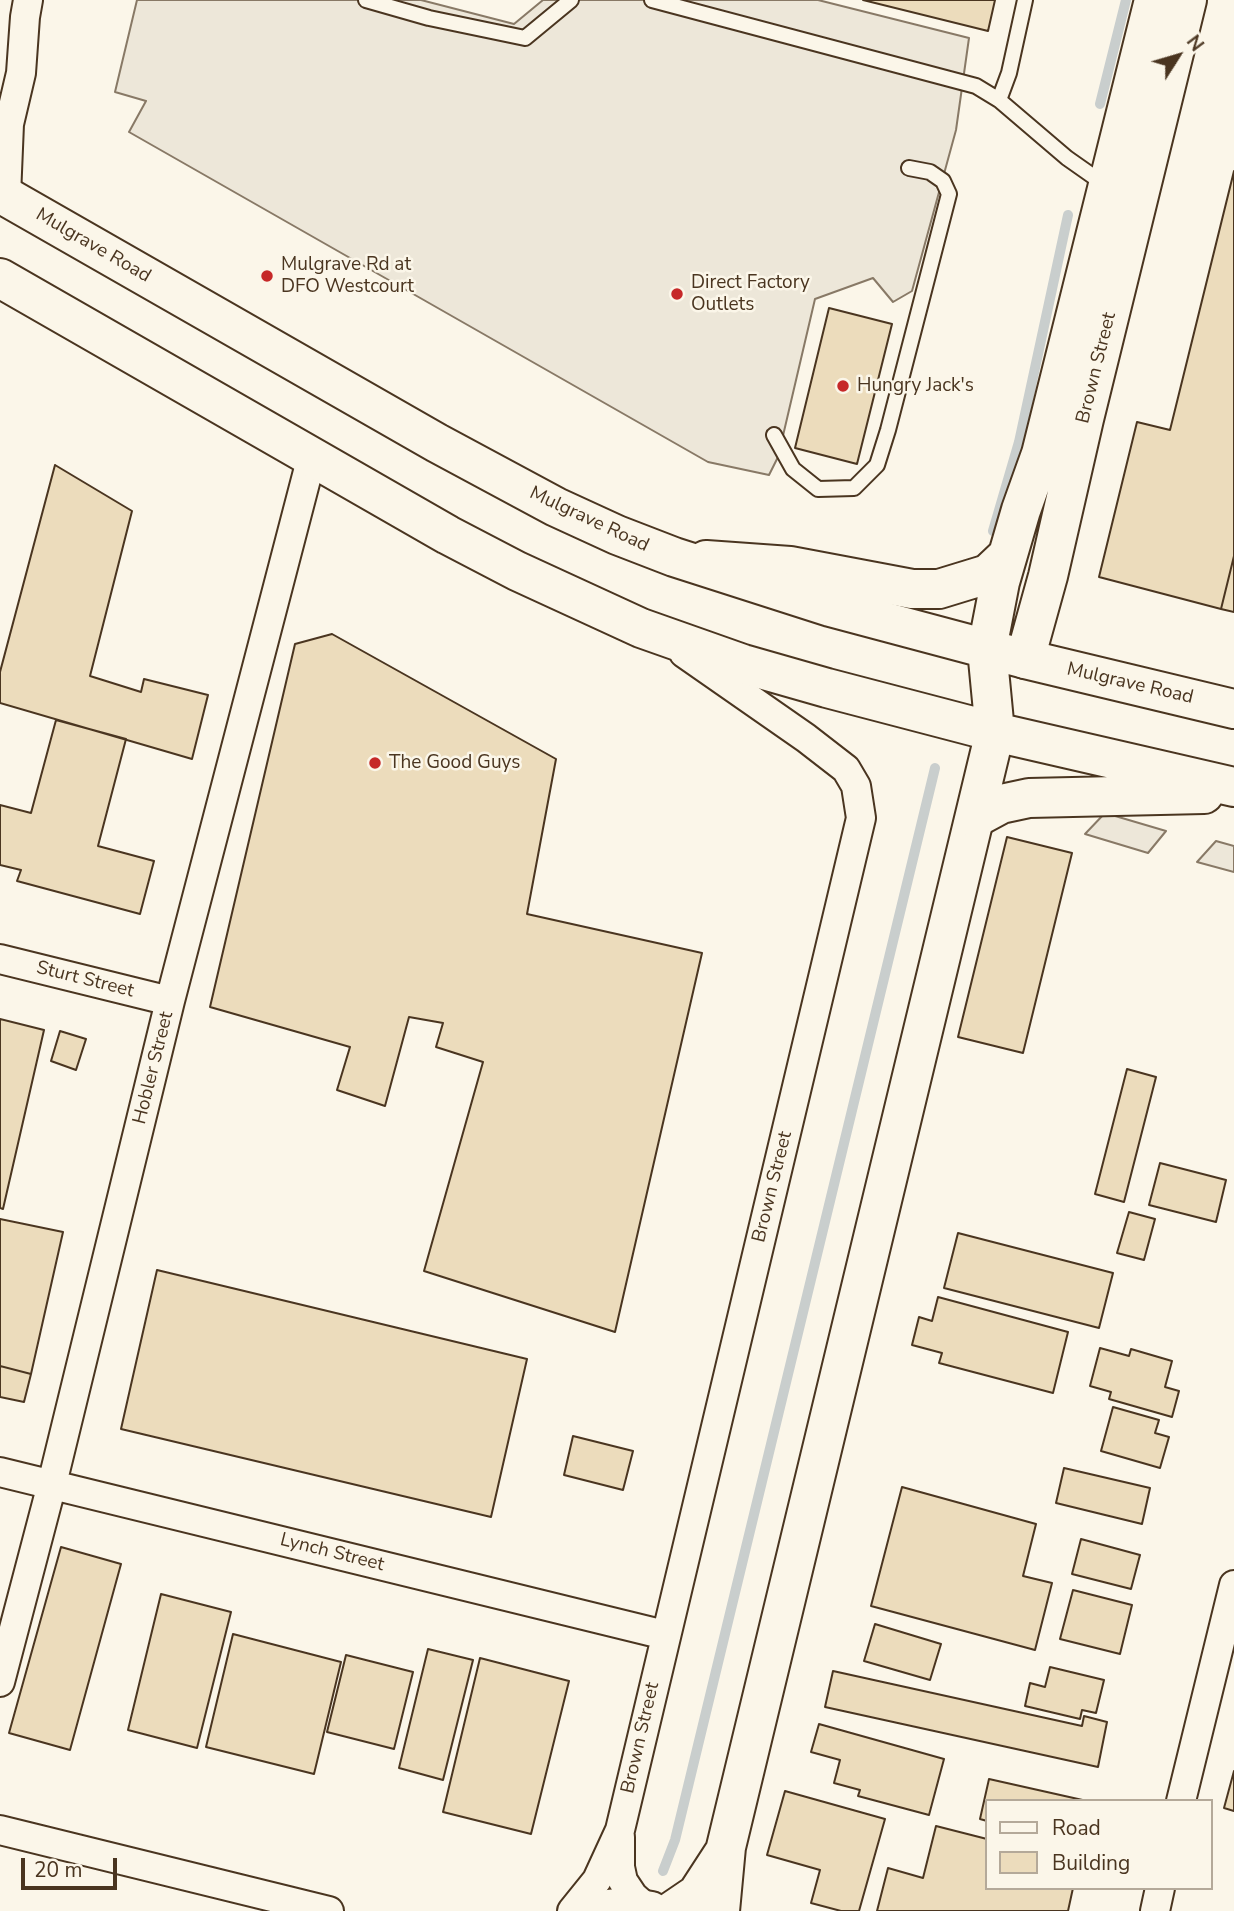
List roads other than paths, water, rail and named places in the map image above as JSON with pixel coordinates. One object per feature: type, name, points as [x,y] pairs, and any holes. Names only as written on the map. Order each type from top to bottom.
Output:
[{"type":"main road","name":"Brown Street","points":[[720,1911],[726,1847],[995,733],[1026,659],[1048,576],[1123,191],[1154,0]]},
{"type":"main road","name":"Brown Street","points":[[995,733],[987,649],[1007,556],[1187,0]]},
{"type":"main road","name":"Mulgrave Road","points":[[3,194],[437,443],[544,501],[617,535],[674,557],[830,607],[1026,659],[1234,709]]},
{"type":"main road","points":[[0,278],[449,535],[517,571],[658,635],[779,674],[995,733],[1234,787]]},
{"type":"main road","points":[[674,557],[790,566],[912,589],[939,589],[988,574],[1007,556]]},
{"type":"main road","points":[[975,818],[1001,804],[1029,797],[1234,793]]},
{"type":"main road","name":"Brown Street","points":[[672,1911],[684,1905],[700,1890],[726,1847]]},
{"type":"main road","points":[[592,1911],[627,1907],[650,1911]]},
{"type":"street","points":[[0,46],[27,8]]},
{"type":"street","points":[[3,194],[9,124],[21,73],[27,8]]},
{"type":"street","name":"Hobler Street","points":[[0,1682],[52,1484],[170,1001],[313,456]]},
{"type":"street","name":"Brown Street","points":[[572,1911],[597,1880],[620,1830],[860,823],[860,800],[854,780],[840,764],[658,635]]},
{"type":"street","name":"Sturt Street","points":[[0,959],[170,1001]]},
{"type":"street","name":"Lynch Street","points":[[0,1472],[665,1635]]},
{"type":"street","points":[[1181,1799],[1234,1585]]},
{"type":"street","points":[[0,1830],[238,1900],[329,1911]]},
{"type":"street","name":"Brown Street","points":[[620,1830],[621,1875],[633,1896],[650,1911]]},
{"type":"street","points":[[1154,1911],[1159,1890]]},
{"type":"lane","points":[[366,0],[429,18],[525,38],[571,0]]},
{"type":"lane","points":[[652,0],[854,56],[976,86],[999,100],[1067,158],[1123,191]]},
{"type":"lane","points":[[999,100],[1009,73],[1025,0]]},
{"type":"lane","points":[[774,435],[793,469],[818,489],[854,488],[877,465],[949,194],[943,181],[930,172],[909,168]]},
{"type":"waterway","points":[[1100,104],[1126,0]]},
{"type":"waterway","points":[[993,531],[1019,442],[1068,215]]},
{"type":"waterway","points":[[663,1871],[675,1840],[935,768]]},
{"type":"place","name":"Mulgrave Rd at DFO Westcourt","points":[[267,276]]},
{"type":"place","name":"Direct Factory Outlets","points":[[677,294]]},
{"type":"place","name":"Hungry Jack's","points":[[843,386]]},
{"type":"place","name":"The Good Guys","points":[[375,763]]}]
